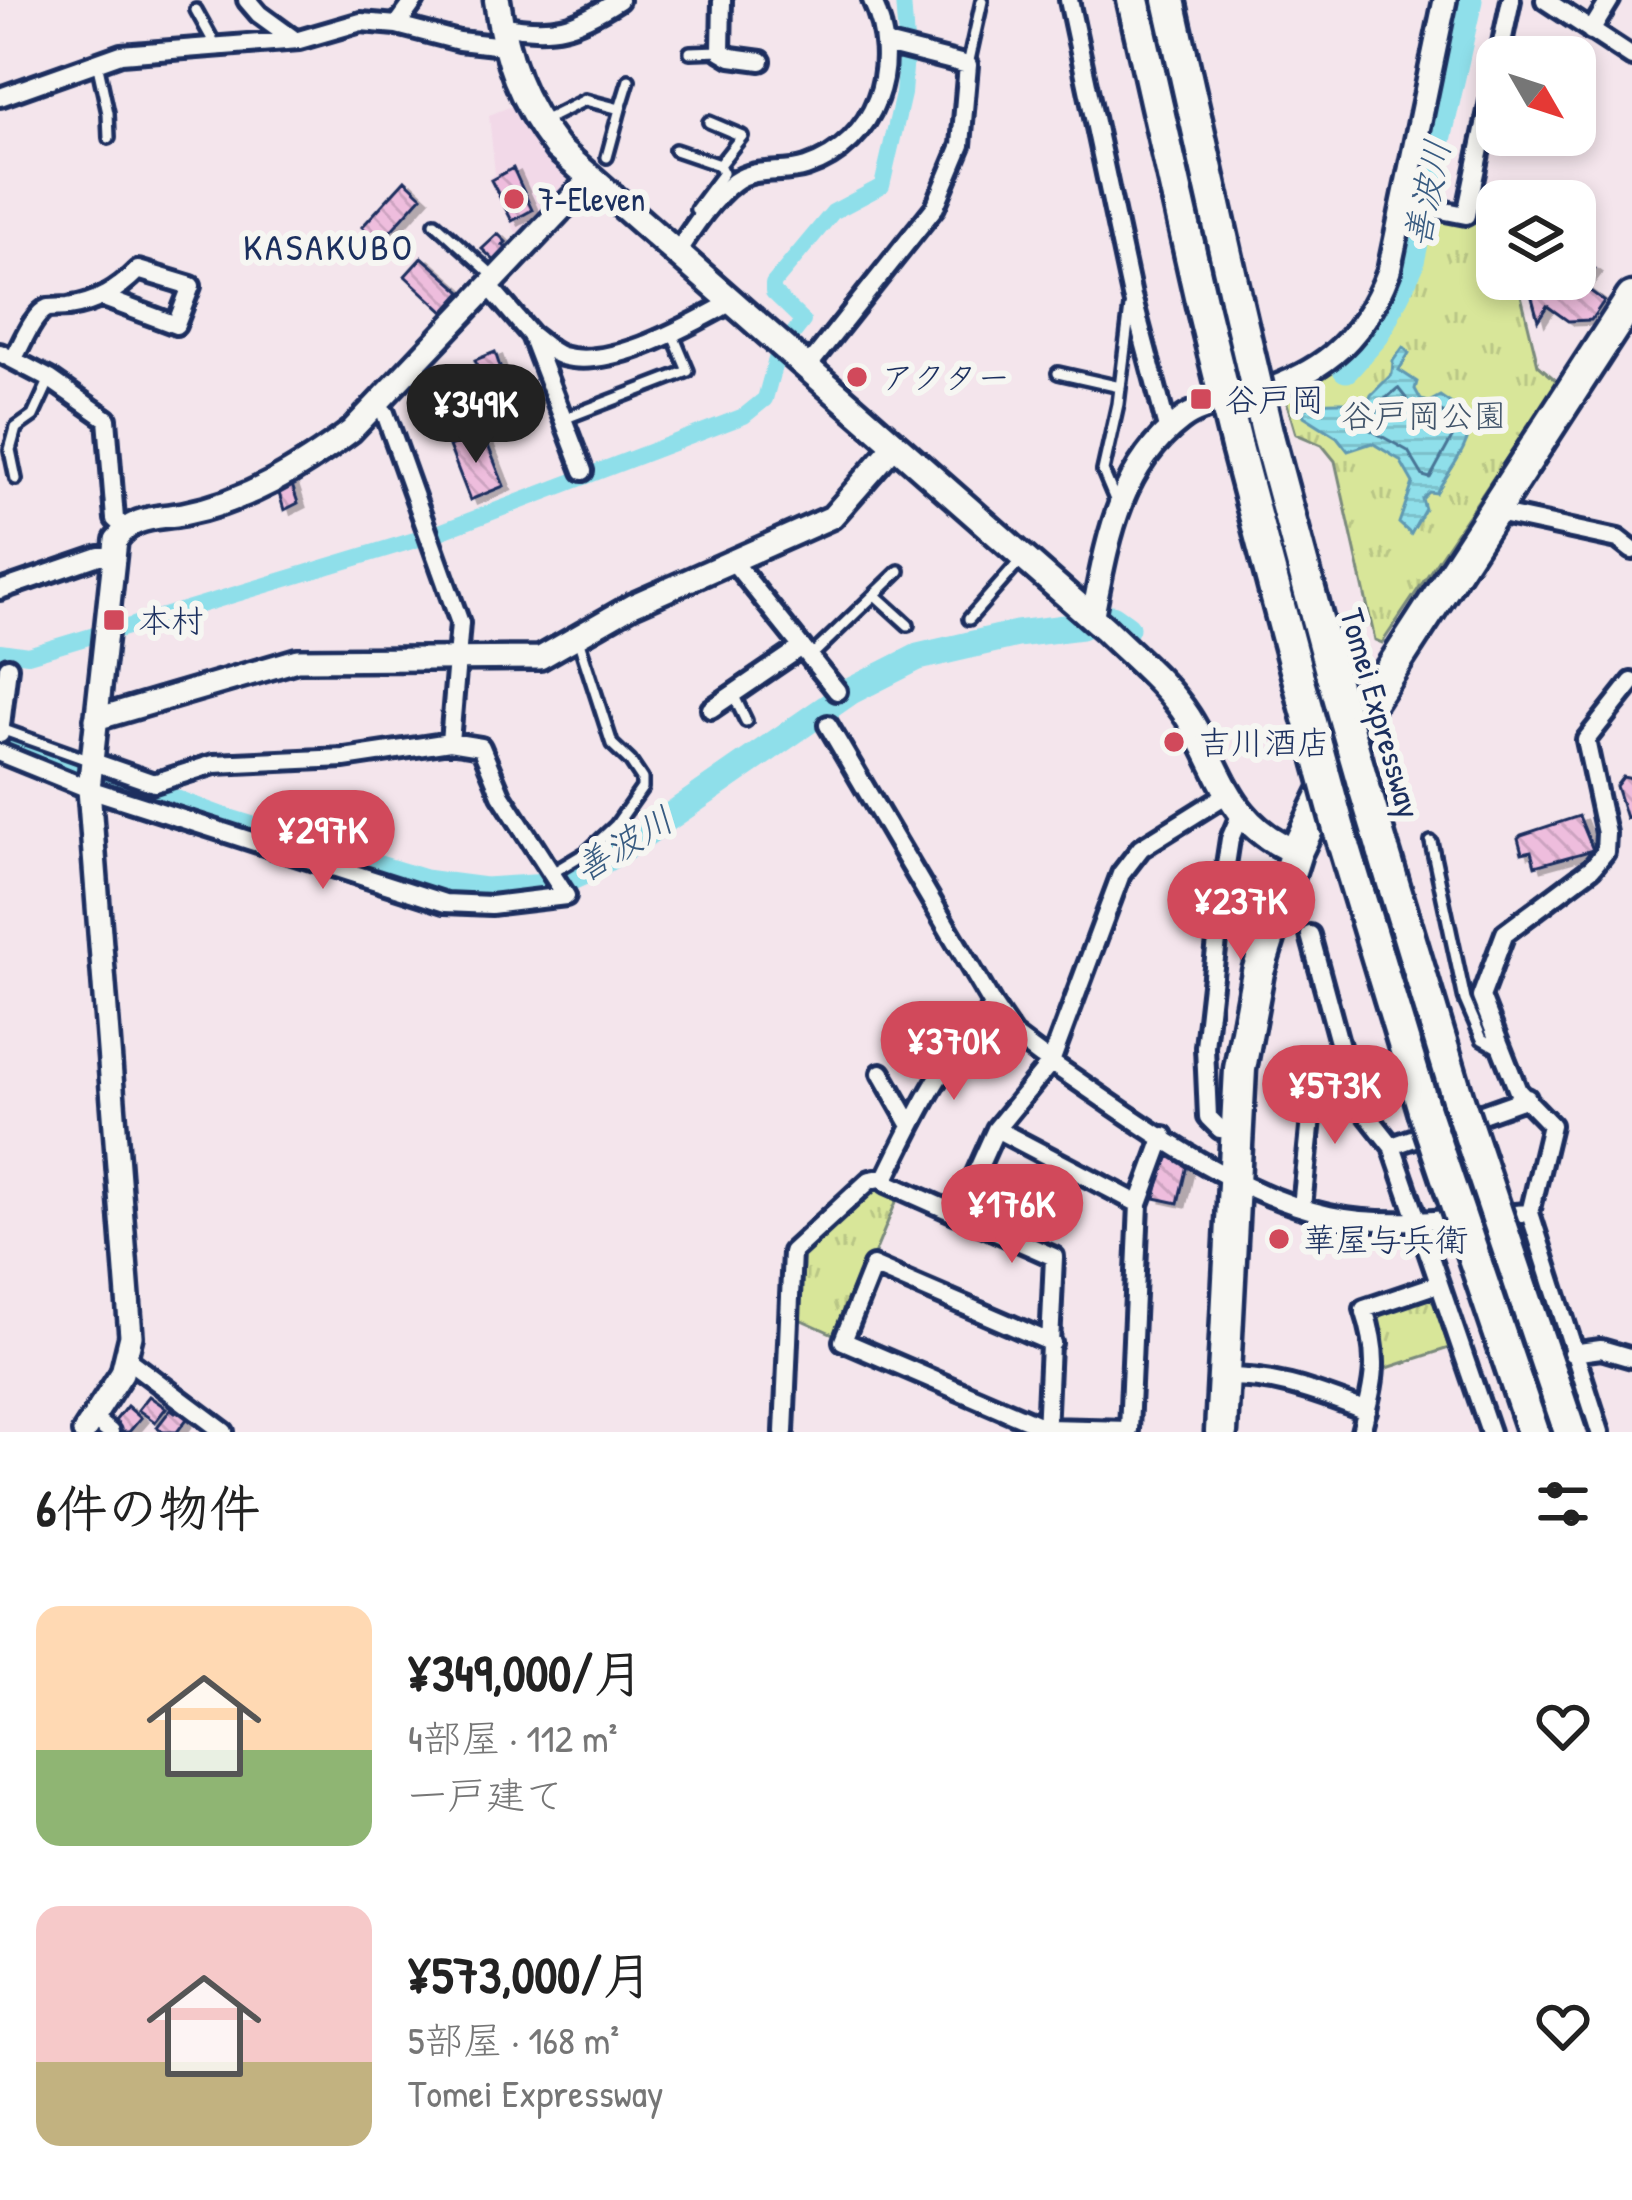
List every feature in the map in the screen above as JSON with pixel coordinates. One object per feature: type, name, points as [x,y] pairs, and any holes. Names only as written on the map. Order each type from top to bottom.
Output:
[{"type":"highway","name":"Tomei Expressway","points":[[1133,0],[1237,447],[1339,830],[1424,1110],[1533,1432]]},
{"type":"highway","name":"Tomei Expressway","points":[[1169,0],[1268,436],[1332,675],[1457,1099],[1570,1432]]},
{"type":"highway","points":[[1221,1432],[1240,1069],[1258,972],[1296,852],[1364,711],[1632,298]]},
{"type":"main road","points":[[500,24],[521,94],[538,124],[590,179],[1092,619],[1171,694],[1235,803],[1265,839],[1296,852]]},
{"type":"street","points":[[247,0],[292,38]]},
{"type":"street","points":[[397,25],[416,0]]},
{"type":"street","points":[[0,98],[97,62],[148,49],[299,40],[361,22],[397,25],[459,41],[500,24],[574,26],[599,7],[619,0]]},
{"type":"street","points":[[722,0],[721,51],[760,61]]},
{"type":"street","points":[[675,255],[731,184],[749,174],[805,168],[851,140],[875,112],[883,86],[886,44],[872,0]]},
{"type":"street","points":[[1069,0],[1132,296],[1168,432]]},
{"type":"street","points":[[1092,619],[1118,506],[1139,465],[1168,432],[1198,410],[1298,380],[1338,352],[1382,291],[1405,203],[1445,0]]},
{"type":"street","points":[[1503,36],[1511,0]]},
{"type":"street","points":[[1545,0],[1632,57]]},
{"type":"street","points":[[1591,31],[1610,0]]},
{"type":"street","points":[[806,369],[935,207],[961,146],[968,65],[886,44]]},
{"type":"street","points":[[1405,203],[1466,215],[1478,156]]},
{"type":"street","points":[[96,1428],[128,1360],[131,1336],[90,775],[112,556],[125,528],[145,518],[212,508],[316,456],[377,406],[590,179]]},
{"type":"street","points":[[101,297],[176,325],[190,286],[138,270],[119,289],[101,297],[72,307],[48,308],[7,356],[107,419],[115,519],[125,528]]},
{"type":"street","points":[[493,282],[531,335],[583,472]]},
{"type":"street","points":[[531,335],[555,353],[581,358],[672,333],[730,303]]},
{"type":"street","points":[[377,406],[385,413],[460,623],[450,742]]},
{"type":"street","points":[[96,719],[297,660],[532,660],[633,605],[832,517],[894,446]]},
{"type":"street","points":[[1492,512],[1618,539],[1632,550]]},
{"type":"street","points":[[0,590],[99,556],[112,556]]},
{"type":"street","points":[[732,560],[837,691]]},
{"type":"street","points":[[711,709],[806,652]]},
{"type":"street","points":[[1,731],[8,667]]},
{"type":"street","points":[[1600,1432],[1530,1213],[1551,1125],[1516,1087],[1481,998],[1494,956],[1511,926],[1587,872],[1605,852],[1606,833],[1585,745],[1591,730],[1632,682]]},
{"type":"street","points":[[828,725],[994,1007],[1013,1035],[1051,1062],[1232,1178],[1302,1207],[1364,1219],[1530,1213]]},
{"type":"street","points":[[0,753],[90,775],[445,903],[528,902],[566,896],[501,795],[481,748],[473,743],[450,742],[344,758],[214,764],[154,783],[90,775]]},
{"type":"street","points":[[959,1211],[996,1129],[1051,1062],[1121,874],[1141,848],[1235,803]]},
{"type":"street","points":[[1235,803],[1204,1047],[1208,1117],[1220,1129],[1235,1130]]},
{"type":"street","points":[[1310,935],[1354,1098],[1392,1146],[1490,1432]]},
{"type":"street","points":[[994,1007],[962,1038],[910,1124],[886,1177],[887,1183],[1054,1257],[1046,1430]]},
{"type":"street","points":[[1302,1207],[1315,1079],[1346,1070]]},
{"type":"street","points":[[881,1073],[910,1124]]},
{"type":"street","points":[[1392,1146],[1527,1098]]},
{"type":"street","points":[[996,1129],[1138,1204]]},
{"type":"street","points":[[1052,1343],[873,1266],[843,1341],[1046,1430],[1129,1430],[1138,1204],[1164,1136]]},
{"type":"street","points":[[784,1432],[791,1252],[870,1180],[886,1177]]},
{"type":"street","points":[[1361,1432],[1376,1383],[1376,1357],[1364,1309],[1438,1284]]},
{"type":"street","points":[[1572,1353],[1601,1348],[1632,1358]]},
{"type":"street","points":[[128,1360],[224,1432]]},
{"type":"street","points":[[1222,1377],[1290,1382],[1367,1411]]},
{"type":"lane","points":[[968,65],[982,2]]},
{"type":"lane","points":[[196,10],[217,48]]},
{"type":"lane","points":[[690,52],[721,51]]},
{"type":"lane","points":[[97,62],[109,137]]},
{"type":"lane","points":[[607,157],[629,80]]},
{"type":"lane","points":[[538,124],[585,100],[620,110]]},
{"type":"lane","points":[[709,122],[742,136],[719,165]]},
{"type":"lane","points":[[675,150],[719,165],[723,173],[696,209],[704,216]]},
{"type":"lane","points":[[435,223],[493,282]]},
{"type":"lane","points":[[1118,506],[1103,471],[1132,296]]},
{"type":"lane","points":[[563,419],[688,371],[672,333]]},
{"type":"lane","points":[[1058,373],[1120,387]]},
{"type":"lane","points":[[16,479],[10,450],[16,428],[34,416],[50,379]]},
{"type":"lane","points":[[969,619],[1023,558]]},
{"type":"lane","points":[[806,652],[899,571]]},
{"type":"lane","points":[[874,595],[908,625]]},
{"type":"lane","points":[[556,881],[616,825],[642,788],[643,779],[612,744],[577,637]]},
{"type":"lane","points":[[733,694],[746,721]]},
{"type":"lane","points":[[1,731],[90,775]]},
{"type":"lane","points":[[1431,842],[1465,1000],[1482,1039],[1502,1049]]},
{"type":"shaded area","points":[[512,106],[533,138],[568,175],[567,193],[520,240],[488,179],[495,174],[489,115]]},
{"type":"green space","name":"谷戸岡公園","points":[[1417,211],[1476,224],[1476,300],[1522,300],[1538,365],[1558,382],[1382,643],[1375,640],[1335,461],[1322,445],[1296,434],[1286,400],[1340,364],[1359,344],[1399,272]]},
{"type":"green space","points":[[876,1182],[898,1197],[840,1337],[793,1316],[795,1253]]},
{"type":"green space","points":[[1433,1298],[1449,1348],[1381,1370],[1372,1318],[1377,1311]]},
{"type":"water","points":[[1403,347],[1409,353],[1399,370],[1417,382],[1421,400],[1429,402],[1440,396],[1471,417],[1459,456],[1436,493],[1429,492],[1422,499],[1425,509],[1411,534],[1399,523],[1413,483],[1400,460],[1372,443],[1348,451],[1303,411],[1328,402],[1344,402],[1353,411],[1366,408],[1371,395],[1392,374],[1393,361]]},
{"type":"building","points":[[513,168],[532,210],[512,221],[491,180]]},
{"type":"building","points":[[405,180],[422,196],[380,243],[362,227]]},
{"type":"building","points":[[498,234],[507,249],[497,263],[482,249]]},
{"type":"building","points":[[422,257],[462,292],[444,312],[405,276]]},
{"type":"building","points":[[1596,295],[1604,301],[1591,320],[1568,321],[1547,306],[1538,320],[1533,300],[1596,300]]},
{"type":"building","points":[[495,352],[515,412],[497,419],[475,360]]},
{"type":"building","points":[[483,433],[504,486],[470,500],[449,446]]},
{"type":"building","points":[[291,482],[298,503],[284,510],[278,490]]},
{"type":"building","points":[[1623,777],[1632,779],[1632,820],[1626,818],[1616,786]]},
{"type":"building","points":[[1579,816],[1593,850],[1535,866],[1531,851],[1522,853],[1521,835]]},
{"type":"building","points":[[1184,880],[1204,891],[1198,901],[1178,890]]},
{"type":"building","points":[[1166,1155],[1188,1161],[1178,1203],[1155,1198]]},
{"type":"building","points":[[149,1396],[166,1408],[155,1422],[138,1410]]},
{"type":"building","points":[[127,1406],[141,1418],[129,1432],[120,1432],[111,1426]]},
{"type":"building","points":[[180,1407],[190,1415],[177,1432],[157,1427],[171,1409],[175,1412]]},
{"type":"waterway","points":[[903,0],[906,42]]},
{"type":"waterway","name":"善波川","points":[[1346,369],[1376,335],[1410,266],[1469,0]]},
{"type":"waterway","points":[[789,339],[803,321],[773,292],[773,284],[833,212],[882,186],[903,94],[906,55]]},
{"type":"waterway","points":[[437,533],[744,416],[765,399],[776,359]]},
{"type":"waterway","points":[[114,631],[425,537]]},
{"type":"waterway","name":"善波川","points":[[1112,618],[1126,628]]},
{"type":"waterway","name":"善波川","points":[[0,739],[220,820],[424,883],[485,891],[549,887],[630,844],[851,691],[918,657],[1017,634],[1081,626]]},
{"type":"waterway","points":[[0,651],[28,655],[95,635]]},
{"type":"place","name":"7-Eleven","points":[[514,199]]},
{"type":"place","name":"アクター","points":[[857,377]]},
{"type":"place","name":"谷戸岡","points":[[1201,399]]},
{"type":"place","name":"本村","points":[[114,620]]},
{"type":"place","name":"吉川酒店","points":[[1174,742]]},
{"type":"place","name":"華屋与兵衛","points":[[1279,1239]]},
{"type":"district","name":"KASAKUBO","points":[[329,246]]}]
